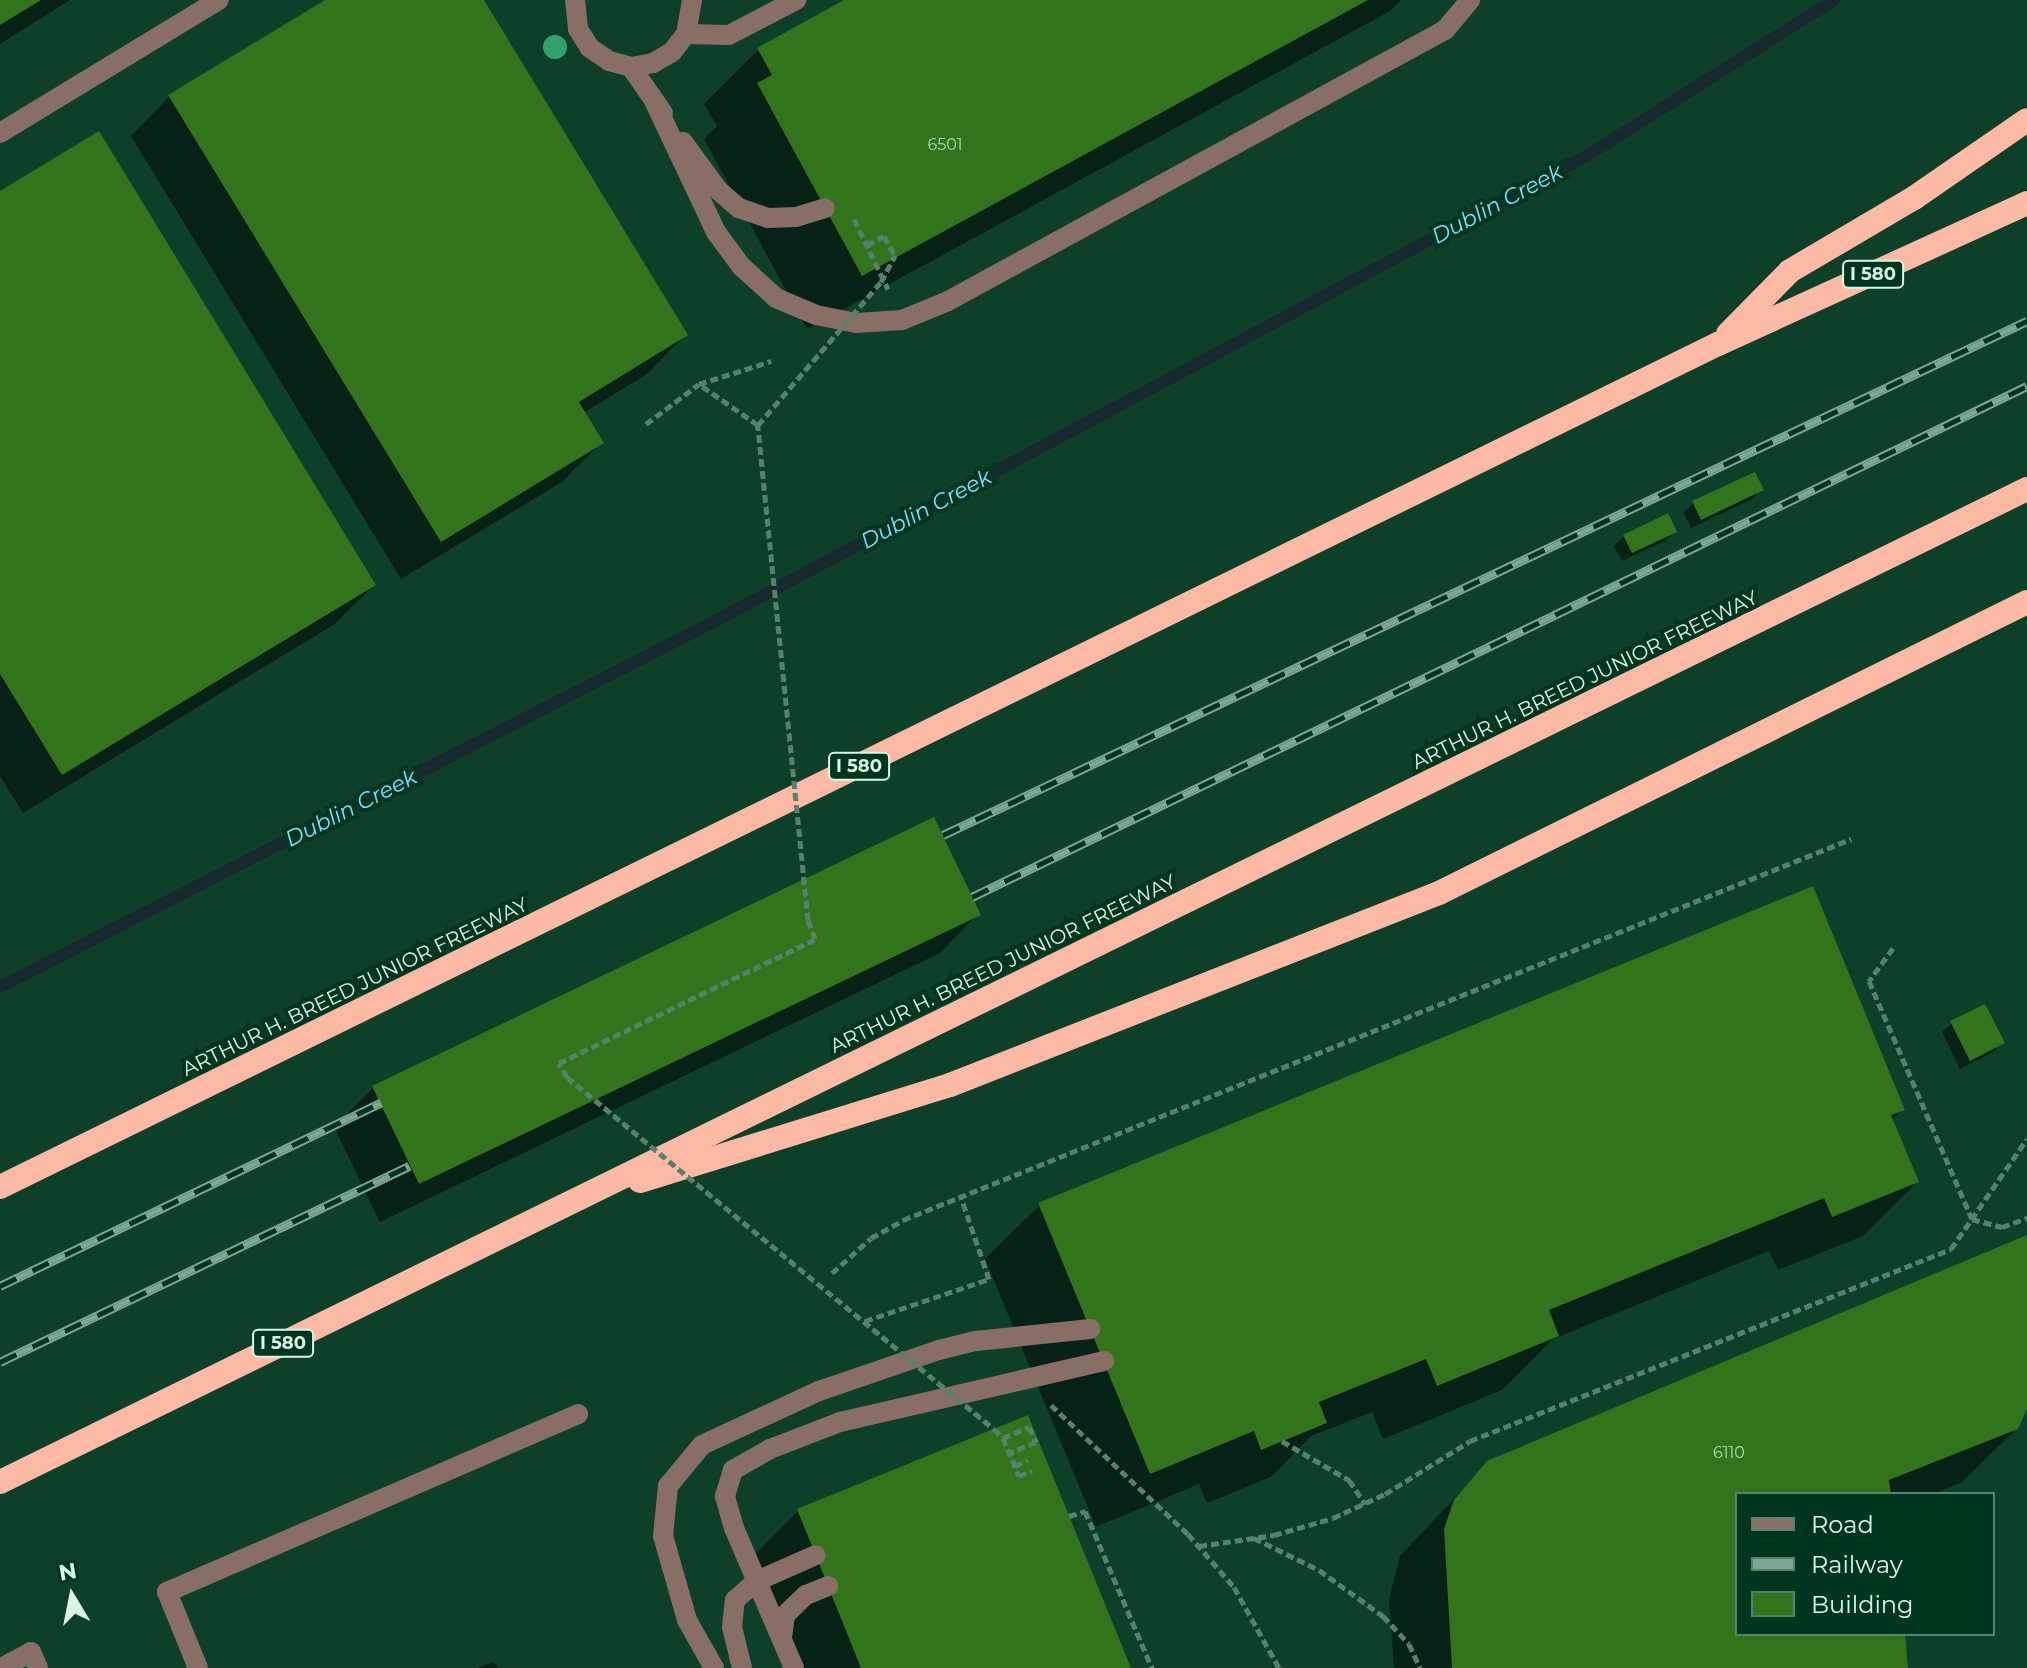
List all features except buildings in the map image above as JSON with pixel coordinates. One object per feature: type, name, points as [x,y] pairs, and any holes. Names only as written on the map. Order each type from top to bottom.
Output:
[{"type":"highway","points":[[1718,344],[1790,271],[1914,198],[2027,120]]},
{"type":"highway","name":"ARTHUR H. BREED JUNIOR FREEWAY","points":[[0,1187],[1718,344],[2027,203]]},
{"type":"highway","name":"ARTHUR H. BREED JUNIOR FREEWAY","points":[[0,1482],[2027,489]]},
{"type":"highway","points":[[565,1203],[950,1085],[1439,893],[2027,602]]},
{"type":"street","points":[[0,133],[219,0]]},
{"type":"street","points":[[573,2],[578,29],[590,48],[609,61],[631,67],[663,58],[686,34],[692,0]]},
{"type":"street","points":[[686,34],[729,35],[796,0]]},
{"type":"street","points":[[655,103],[716,232],[741,266],[776,298],[816,315],[856,323],[902,320],[948,301],[1445,30],[1470,0]]},
{"type":"street","points":[[631,67],[718,190],[739,208],[768,218],[796,217],[825,208]]},
{"type":"street","points":[[714,1668],[687,1620],[663,1536],[668,1486],[702,1445],[746,1421],[819,1391],[939,1350],[976,1341],[1090,1329]]},
{"type":"street","points":[[794,1668],[734,1528],[725,1496],[733,1470],[770,1449],[840,1422],[1104,1361]]},
{"type":"street","points":[[198,1668],[167,1592],[578,1414]]},
{"type":"street","points":[[742,1668],[732,1627],[735,1600],[757,1581],[816,1555]]},
{"type":"street","points":[[782,1637],[785,1615],[806,1595],[828,1586]]},
{"type":"street","points":[[1,1668],[31,1652],[38,1668]]},
{"type":"path","points":[[845,224],[854,219],[894,299]]},
{"type":"path","points":[[867,245],[884,236],[895,256],[881,282],[758,425],[808,920],[815,939],[559,1063],[567,1077],[994,1429],[1003,1438],[1019,1476],[1032,1471]]},
{"type":"path","points":[[646,424],[699,384],[771,361]]},
{"type":"path","points":[[699,384],[758,425]]},
{"type":"path","points":[[832,1273],[871,1238],[961,1197],[1851,839]]},
{"type":"path","points":[[1893,948],[1869,981],[1972,1219]]},
{"type":"path","points":[[1199,1546],[1253,1538],[1333,1518],[1365,1504],[1470,1441],[1951,1249],[2027,1139]]},
{"type":"path","points":[[865,1321],[989,1279],[961,1197]]},
{"type":"path","points":[[1972,1219],[2002,1227],[2027,1218]]},
{"type":"path","points":[[1064,1417],[1199,1546],[1234,1587],[1279,1668]]},
{"type":"path","points":[[1003,1438],[1029,1427],[1036,1442],[1009,1453]]},
{"type":"path","points":[[1282,1441],[1349,1480],[1365,1504]]},
{"type":"path","points":[[1015,1466],[1028,1460]]},
{"type":"path","points":[[1069,1516],[1085,1511],[1152,1668]]},
{"type":"path","points":[[1253,1538],[1319,1570],[1383,1616],[1409,1644],[1420,1668]]},
{"type":"waterway","name":"Dublin Creek","points":[[0,987],[719,619],[1585,157],[1834,0]]},
{"type":"railway","points":[[943,835],[2027,321]]},
{"type":"railway","points":[[972,897],[2027,386]]},
{"type":"railway","points":[[0,1286],[381,1103]]},
{"type":"railway","points":[[0,1362],[410,1166]]}]
